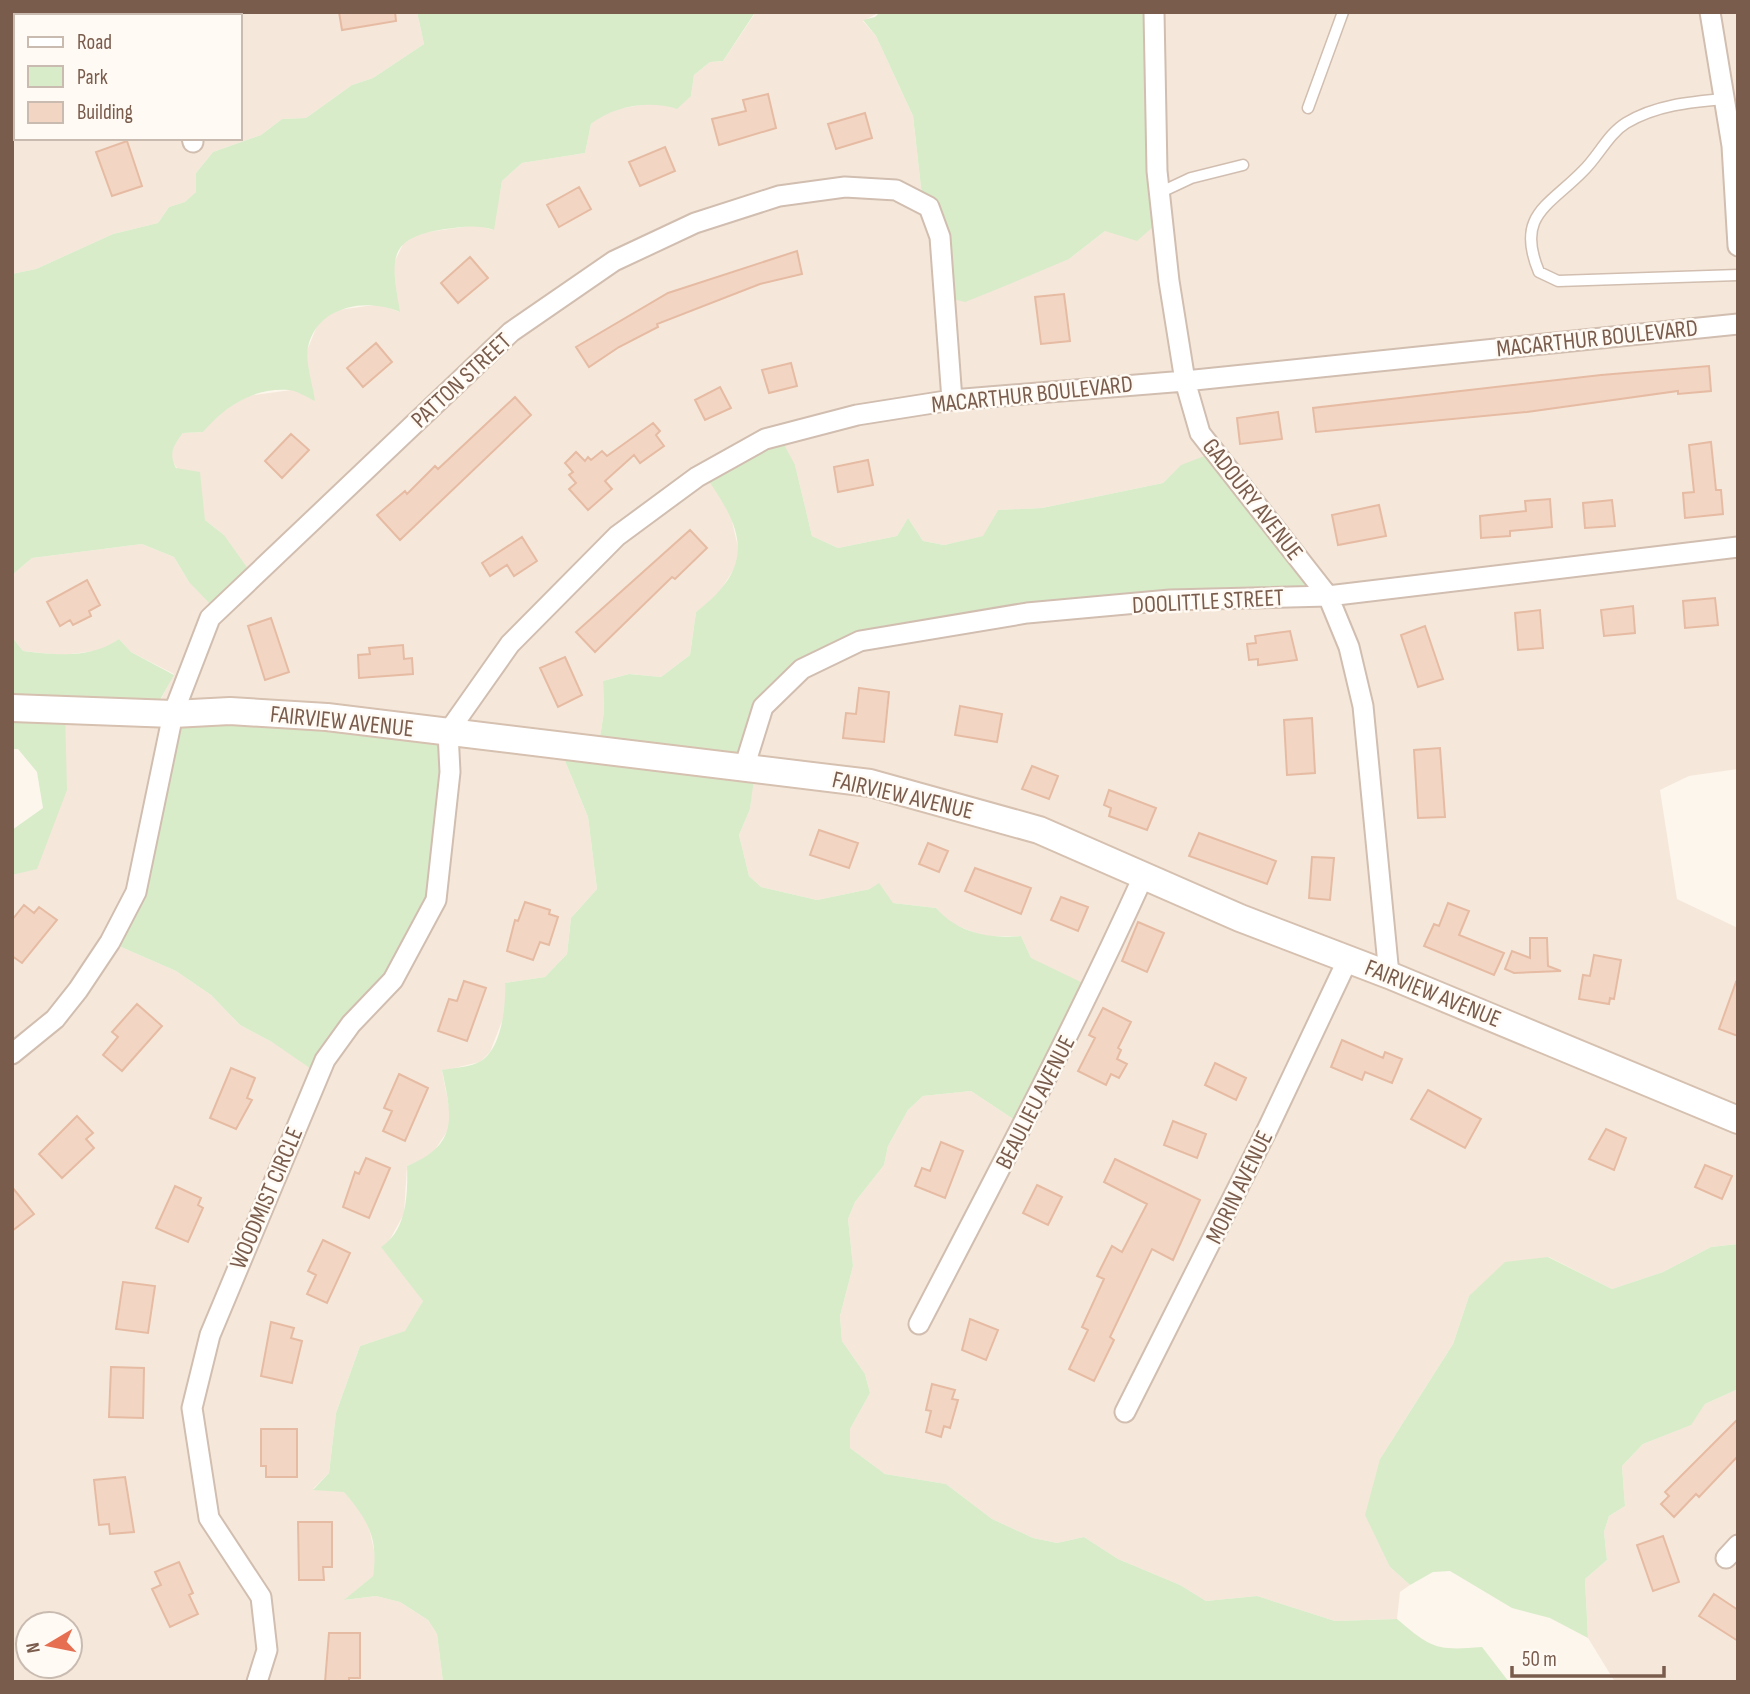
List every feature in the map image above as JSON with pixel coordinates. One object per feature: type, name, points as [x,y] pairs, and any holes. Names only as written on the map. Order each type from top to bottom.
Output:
[{"type":"main road","name":"FAIRVIEW AVENUE","points":[[12,708],[173,714],[258,712],[870,783],[961,806],[1039,830],[1240,918],[1389,975],[1738,1120]]},
{"type":"street","name":"GADOURY AVENUE","points":[[1154,12],[1159,193],[1169,281],[1185,381],[1200,433],[1328,596],[1349,647],[1363,706],[1389,975]]},
{"type":"street","points":[[1710,12],[1732,146],[1738,246]]},
{"type":"street","name":"PATTON STREET","points":[[173,714],[209,618],[510,332],[614,261],[695,223],[779,197],[855,187],[896,190],[929,207],[940,237],[952,400]]},
{"type":"street","name":"MACARTHUR BOULEVARD","points":[[448,732],[510,644],[617,536],[696,477],[765,439],[856,415],[952,400],[1185,381],[1738,324]]},
{"type":"street","name":"DOOLITTLE STREET","points":[[744,768],[763,707],[802,669],[860,641],[1027,613],[1170,600],[1328,596],[1738,547]]},
{"type":"street","points":[[12,1054],[55,1019],[78,990],[110,942],[136,892],[173,714]]},
{"type":"street","name":"WOODMIST CIRCLE","points":[[257,1682],[267,1650],[261,1597],[209,1518],[192,1408],[215,1324],[325,1060],[351,1024],[393,980],[436,900],[450,772],[448,732]]},
{"type":"street","name":"BEAULIEU AVENUE","points":[[919,1324],[1052,1071],[1143,877]]},
{"type":"street","name":"MORIN AVENUE","points":[[1125,1412],[1268,1128],[1348,959]]},
{"type":"lane","points":[[1308,108],[1343,12]]},
{"type":"lane","points":[[1724,99],[1676,104],[1624,124],[1583,172],[1546,202],[1534,223],[1530,250],[1539,272],[1558,281],[1738,275]]},
{"type":"lane","points":[[1159,193],[1191,178],[1243,165]]},
{"type":"shaded area","points":[[12,12],[417,12],[424,44],[373,78],[352,85],[306,118],[282,119],[261,135],[213,152],[196,173],[196,192],[186,202],[169,207],[158,223],[113,234],[36,269],[12,274]]},
{"type":"shaded area","points":[[753,12],[880,12],[863,21],[876,36],[913,116],[923,205],[1069,259],[1105,231],[1151,12],[1738,12],[1738,769],[1689,776],[1660,790],[1677,899],[1738,928],[1738,1244],[1711,1247],[1663,1272],[1612,1289],[1549,1257],[1469,1296],[1453,1344],[1380,1459],[1390,1567],[1410,1585],[1400,1592],[1397,1619],[1335,1621],[1257,1596],[1206,1601],[1180,1585],[1118,1559],[1084,1537],[1057,1543],[1033,1538],[992,1519],[946,1484],[885,1474],[850,1448],[850,1429],[870,1393],[865,1374],[842,1341],[840,1316],[853,1266],[848,1219],[855,1202],[884,1165],[888,1146],[908,1110],[923,1096],[971,1091],[1019,1123],[1031,958],[1021,936],[983,936],[948,922],[936,908],[893,903],[870,889],[817,900],[761,887],[749,876],[739,835],[750,809],[759,714],[853,642],[1041,611],[1181,465],[1163,483],[1042,508],[998,510],[984,536],[944,545],[923,541],[908,518],[897,536],[838,548],[812,536],[795,465],[703,472],[729,509],[739,551],[736,566],[716,597],[696,612],[690,655],[661,677],[629,674],[603,681],[604,711],[599,744],[561,751],[588,817],[597,889],[571,918],[567,954],[545,977],[505,983],[506,1011],[490,1052],[480,1062],[442,1071],[451,1117],[450,1127],[431,1156],[407,1166],[404,1214],[388,1243],[423,1301],[406,1331],[360,1346],[336,1413],[329,1473],[313,1489],[344,1491],[367,1519],[376,1559],[373,1576],[345,1600],[376,1596],[400,1602],[428,1620],[437,1634],[443,1682],[12,1682],[12,875],[37,868],[65,710],[156,709],[159,752],[148,846],[112,943],[176,971],[211,995],[240,1025],[272,1042],[160,701],[174,674],[131,652],[119,639],[103,650],[62,655],[23,651],[12,637],[13,574],[32,558],[142,544],[174,557],[189,582],[224,535],[205,520],[203,508],[171,459],[173,445],[183,433],[203,432],[216,416],[247,396],[291,390],[319,321],[338,310],[381,304],[399,312],[393,265],[405,240],[421,233],[477,225],[493,230],[502,181],[522,163],[585,153],[591,124],[607,111],[691,96],[694,75],[710,62],[723,61],[754,15]]},
{"type":"shaded area","points":[[1738,1389],[1738,1682],[1615,1682],[1588,1638],[1585,1579],[1607,1560],[1604,1532],[1609,1516],[1625,1506],[1622,1466],[1643,1444],[1690,1425],[1705,1404]]},
{"type":"green space","points":[[417,12],[754,14],[723,61],[710,62],[694,75],[691,96],[677,109],[644,105],[621,109],[591,124],[585,153],[522,163],[502,181],[494,230],[475,227],[445,229],[425,233],[402,246],[395,266],[400,312],[373,305],[345,308],[321,322],[313,333],[307,353],[315,401],[289,390],[264,392],[230,407],[203,432],[183,433],[173,449],[172,458],[176,468],[200,472],[205,520],[224,535],[251,573],[215,609],[189,582],[174,557],[142,544],[32,558],[12,575],[12,274],[36,269],[113,234],[158,223],[169,207],[185,202],[196,192],[196,173],[213,152],[261,135],[282,119],[306,118],[352,85],[373,78],[424,44]]},
{"type":"green space","points":[[880,12],[1151,12],[1163,218],[1137,241],[1105,231],[1069,259],[1000,288],[965,302],[944,297],[923,205],[913,116],[876,36],[863,20],[875,17]]},
{"type":"green space","points":[[780,437],[795,465],[812,536],[838,548],[897,536],[908,518],[923,541],[944,545],[983,536],[998,510],[1042,508],[1163,483],[1181,465],[1212,453],[1319,594],[875,636],[764,703],[750,809],[739,835],[749,876],[761,887],[817,900],[870,889],[879,883],[893,903],[936,908],[964,929],[986,935],[1021,936],[1031,958],[1089,986],[1019,1123],[971,1091],[923,1096],[908,1110],[888,1146],[884,1165],[855,1202],[848,1219],[853,1266],[840,1316],[842,1341],[865,1374],[870,1393],[850,1429],[850,1448],[885,1474],[946,1484],[992,1519],[1033,1538],[1057,1543],[1084,1537],[1118,1559],[1180,1585],[1206,1601],[1257,1596],[1335,1621],[1397,1619],[1427,1642],[1444,1648],[1482,1647],[1509,1682],[443,1682],[437,1634],[428,1620],[400,1602],[376,1596],[344,1600],[373,1576],[373,1540],[365,1520],[344,1492],[313,1490],[329,1473],[336,1413],[360,1346],[405,1331],[423,1301],[381,1247],[390,1240],[401,1221],[406,1199],[407,1166],[424,1158],[444,1139],[449,1116],[442,1070],[472,1065],[488,1055],[501,1025],[505,983],[545,977],[567,954],[571,918],[597,889],[588,817],[561,751],[599,744],[604,711],[603,681],[629,674],[661,677],[690,655],[696,612],[716,595],[729,578],[736,562],[738,546],[735,529],[727,511],[703,473]]},
{"type":"green space","points":[[12,637],[23,651],[61,654],[97,650],[119,639],[131,652],[174,675],[160,700],[444,732],[429,896],[397,960],[317,1073],[272,1042],[240,1025],[211,995],[176,971],[112,943],[129,906],[159,752],[156,710],[65,710],[67,790],[37,869],[12,875],[12,830],[43,808],[37,772],[18,749],[12,749]]},
{"type":"green space","points":[[1738,1244],[1738,1389],[1705,1404],[1691,1425],[1643,1444],[1622,1466],[1625,1506],[1609,1516],[1604,1532],[1607,1560],[1585,1579],[1588,1638],[1550,1618],[1512,1608],[1450,1571],[1433,1572],[1410,1585],[1390,1567],[1365,1515],[1380,1459],[1453,1344],[1469,1296],[1505,1262],[1548,1257],[1612,1289],[1663,1272],[1711,1247]]},
{"type":"building","points":[[339,12],[395,12],[396,21],[342,30]]},
{"type":"building","points":[[768,94],[776,128],[719,145],[712,119],[746,111],[743,100]]},
{"type":"building","points":[[865,113],[872,138],[836,149],[828,124]]},
{"type":"building","points":[[127,141],[142,186],[112,196],[96,152]]},
{"type":"building","points":[[665,147],[675,171],[640,186],[629,162]]},
{"type":"building","points":[[579,187],[591,209],[559,227],[547,205]]},
{"type":"building","points":[[797,251],[802,274],[760,284],[657,324],[658,327],[619,347],[589,367],[576,347],[668,293]]},
{"type":"building","points":[[470,257],[488,278],[458,303],[441,283]]},
{"type":"building","points":[[1064,294],[1070,341],[1041,344],[1035,297]]},
{"type":"building","points":[[376,343],[392,362],[363,387],[347,368]]},
{"type":"building","points":[[791,363],[797,386],[769,393],[762,370]]},
{"type":"building","points":[[1709,366],[1711,391],[1678,394],[1678,391],[1527,412],[1316,432],[1313,408],[1601,375]]},
{"type":"building","points":[[720,387],[731,408],[705,420],[695,400]]},
{"type":"building","points":[[515,397],[531,415],[400,540],[377,515],[405,491],[407,494],[435,466],[438,469]]},
{"type":"building","points":[[1278,412],[1282,439],[1240,444],[1237,418]]},
{"type":"building","points":[[653,423],[660,431],[656,435],[664,446],[640,463],[634,455],[605,481],[612,489],[588,510],[569,489],[576,483],[569,475],[573,472],[565,463],[576,452],[585,461],[588,457],[591,460],[602,451],[607,456]]},
{"type":"building","points":[[291,434],[309,450],[282,478],[265,461]]},
{"type":"building","points":[[1711,442],[1716,490],[1721,490],[1723,514],[1685,518],[1683,493],[1694,492],[1689,445]]},
{"type":"building","points":[[868,460],[873,485],[838,492],[834,467]]},
{"type":"building","points":[[1550,499],[1552,527],[1510,531],[1510,536],[1481,538],[1480,516],[1526,511],[1525,501]]},
{"type":"building","points":[[1612,500],[1615,526],[1585,528],[1583,503]]},
{"type":"building","points":[[1379,505],[1386,536],[1338,545],[1332,515]]},
{"type":"building","points":[[690,530],[707,548],[675,579],[672,577],[595,652],[576,632]]},
{"type":"building","points":[[522,537],[537,561],[514,576],[507,565],[490,576],[482,563]]},
{"type":"building","points":[[87,580],[100,605],[89,611],[91,616],[73,625],[70,620],[60,626],[47,602]]},
{"type":"building","points":[[1715,598],[1718,625],[1685,628],[1683,601]]},
{"type":"building","points":[[1633,606],[1635,633],[1604,636],[1601,610]]},
{"type":"building","points":[[1540,610],[1543,648],[1518,650],[1515,613]]},
{"type":"building","points":[[271,618],[289,672],[265,680],[248,626]]},
{"type":"building","points":[[1425,626],[1443,679],[1418,687],[1401,635]]},
{"type":"building","points":[[1290,631],[1297,660],[1258,665],[1258,659],[1249,660],[1247,644],[1256,643],[1255,636]]},
{"type":"building","points":[[403,645],[404,659],[412,658],[413,674],[359,678],[358,655],[370,654],[369,648]]},
{"type":"building","points":[[565,657],[582,695],[558,707],[540,668]]},
{"type":"building","points":[[859,688],[889,692],[884,742],[843,738],[846,713],[856,714]]},
{"type":"building","points":[[960,706],[1002,714],[997,742],[955,735]]},
{"type":"building","points":[[1312,718],[1315,773],[1287,775],[1284,720]]},
{"type":"building","points":[[1440,748],[1445,817],[1418,818],[1414,750]]},
{"type":"building","points":[[1032,766],[1058,776],[1049,799],[1022,789]]},
{"type":"building","points":[[1109,790],[1156,808],[1147,830],[1109,816],[1111,808],[1104,805]]},
{"type":"building","points":[[819,830],[858,843],[849,868],[810,855]]},
{"type":"building","points":[[1199,833],[1276,861],[1267,884],[1189,856]]},
{"type":"building","points":[[928,843],[948,851],[939,872],[919,864]]},
{"type":"building","points":[[1312,857],[1334,858],[1330,900],[1309,898]]},
{"type":"building","points":[[975,868],[1031,888],[1021,914],[965,891]]},
{"type":"building","points":[[1061,897],[1088,907],[1078,931],[1051,920]]},
{"type":"building","points":[[525,902],[550,910],[549,914],[558,917],[549,945],[540,942],[533,960],[507,951],[515,920],[518,921]]},
{"type":"building","points":[[1448,903],[1469,911],[1459,935],[1504,953],[1494,975],[1424,946],[1434,924],[1439,926]]},
{"type":"building","points":[[24,905],[34,913],[39,907],[57,920],[22,963],[12,956],[12,920]]},
{"type":"building","points":[[1138,922],[1164,933],[1147,972],[1122,961]]},
{"type":"building","points":[[1530,938],[1547,938],[1548,966],[1561,971],[1514,973],[1505,969],[1512,951],[1530,958]]},
{"type":"building","points":[[1594,955],[1621,960],[1614,999],[1610,998],[1609,1004],[1579,999],[1583,975],[1590,976]]},
{"type":"building","points":[[464,981],[486,988],[467,1041],[438,1031],[449,999],[457,1001]]},
{"type":"building","points":[[1736,982],[1738,983],[1738,1036],[1719,1029]]},
{"type":"building","points":[[137,1004],[162,1026],[122,1071],[103,1055],[118,1037],[112,1032]]},
{"type":"building","points":[[1103,1008],[1131,1022],[1118,1048],[1121,1050],[1117,1059],[1127,1064],[1119,1078],[1111,1074],[1106,1085],[1078,1071],[1095,1038],[1089,1035]]},
{"type":"building","points":[[1342,1040],[1383,1058],[1385,1052],[1402,1059],[1392,1083],[1365,1072],[1362,1080],[1331,1067]]},
{"type":"building","points":[[1215,1063],[1246,1078],[1236,1100],[1205,1085]]},
{"type":"building","points":[[231,1068],[255,1078],[247,1098],[252,1100],[236,1129],[210,1118]]},
{"type":"building","points":[[399,1074],[428,1088],[405,1141],[383,1131],[392,1111],[384,1108]]},
{"type":"building","points":[[1428,1090],[1481,1119],[1465,1148],[1411,1119]]},
{"type":"building","points":[[77,1116],[93,1133],[86,1139],[94,1148],[62,1178],[39,1154]]},
{"type":"building","points":[[1173,1121],[1206,1134],[1197,1158],[1164,1145]]},
{"type":"building","points":[[1606,1129],[1626,1138],[1614,1170],[1589,1159]]},
{"type":"building","points":[[941,1142],[963,1151],[945,1198],[915,1186],[922,1168],[930,1171]]},
{"type":"building","points":[[366,1158],[390,1168],[369,1218],[343,1207],[355,1172],[359,1174]]},
{"type":"building","points":[[1115,1159],[1200,1200],[1173,1260],[1152,1249],[1110,1337],[1114,1340],[1094,1381],[1069,1369],[1088,1330],[1082,1327],[1104,1279],[1097,1276],[1112,1246],[1122,1252],[1147,1204],[1104,1182]]},
{"type":"building","points":[[1705,1165],[1732,1176],[1722,1199],[1695,1187]]},
{"type":"building","points":[[1037,1185],[1062,1197],[1048,1225],[1023,1213]]},
{"type":"building","points":[[175,1186],[201,1198],[198,1205],[203,1208],[188,1242],[156,1228]]},
{"type":"building","points":[[12,1187],[34,1214],[12,1231]]},
{"type":"building","points":[[323,1240],[350,1253],[327,1303],[307,1294],[316,1275],[308,1271]]},
{"type":"building","points":[[123,1282],[155,1286],[148,1333],[116,1329]]},
{"type":"building","points":[[970,1319],[998,1330],[986,1360],[962,1350]]},
{"type":"building","points":[[271,1322],[294,1328],[291,1338],[302,1341],[292,1383],[261,1376]]},
{"type":"building","points":[[111,1367],[144,1368],[143,1418],[109,1417]]},
{"type":"building","points":[[932,1384],[955,1390],[952,1399],[958,1400],[950,1428],[944,1426],[941,1437],[926,1432],[931,1411],[926,1410]]},
{"type":"building","points":[[1738,1419],[1738,1456],[1699,1497],[1696,1494],[1674,1517],[1661,1504],[1669,1496],[1665,1492]]},
{"type":"building","points":[[261,1429],[297,1429],[297,1477],[266,1477],[266,1466],[261,1466]]},
{"type":"building","points":[[125,1477],[134,1532],[110,1534],[109,1524],[99,1525],[94,1480]]},
{"type":"building","points":[[298,1522],[332,1522],[332,1567],[323,1567],[324,1580],[299,1580]]},
{"type":"building","points":[[1663,1536],[1679,1582],[1653,1591],[1637,1545]]},
{"type":"building","points":[[179,1562],[193,1593],[189,1595],[198,1614],[170,1627],[152,1589],[161,1585],[155,1572]]},
{"type":"building","points":[[1714,1594],[1738,1610],[1738,1641],[1699,1616]]},
{"type":"building","points":[[329,1633],[360,1633],[360,1678],[349,1678],[349,1682],[325,1682]]}]
